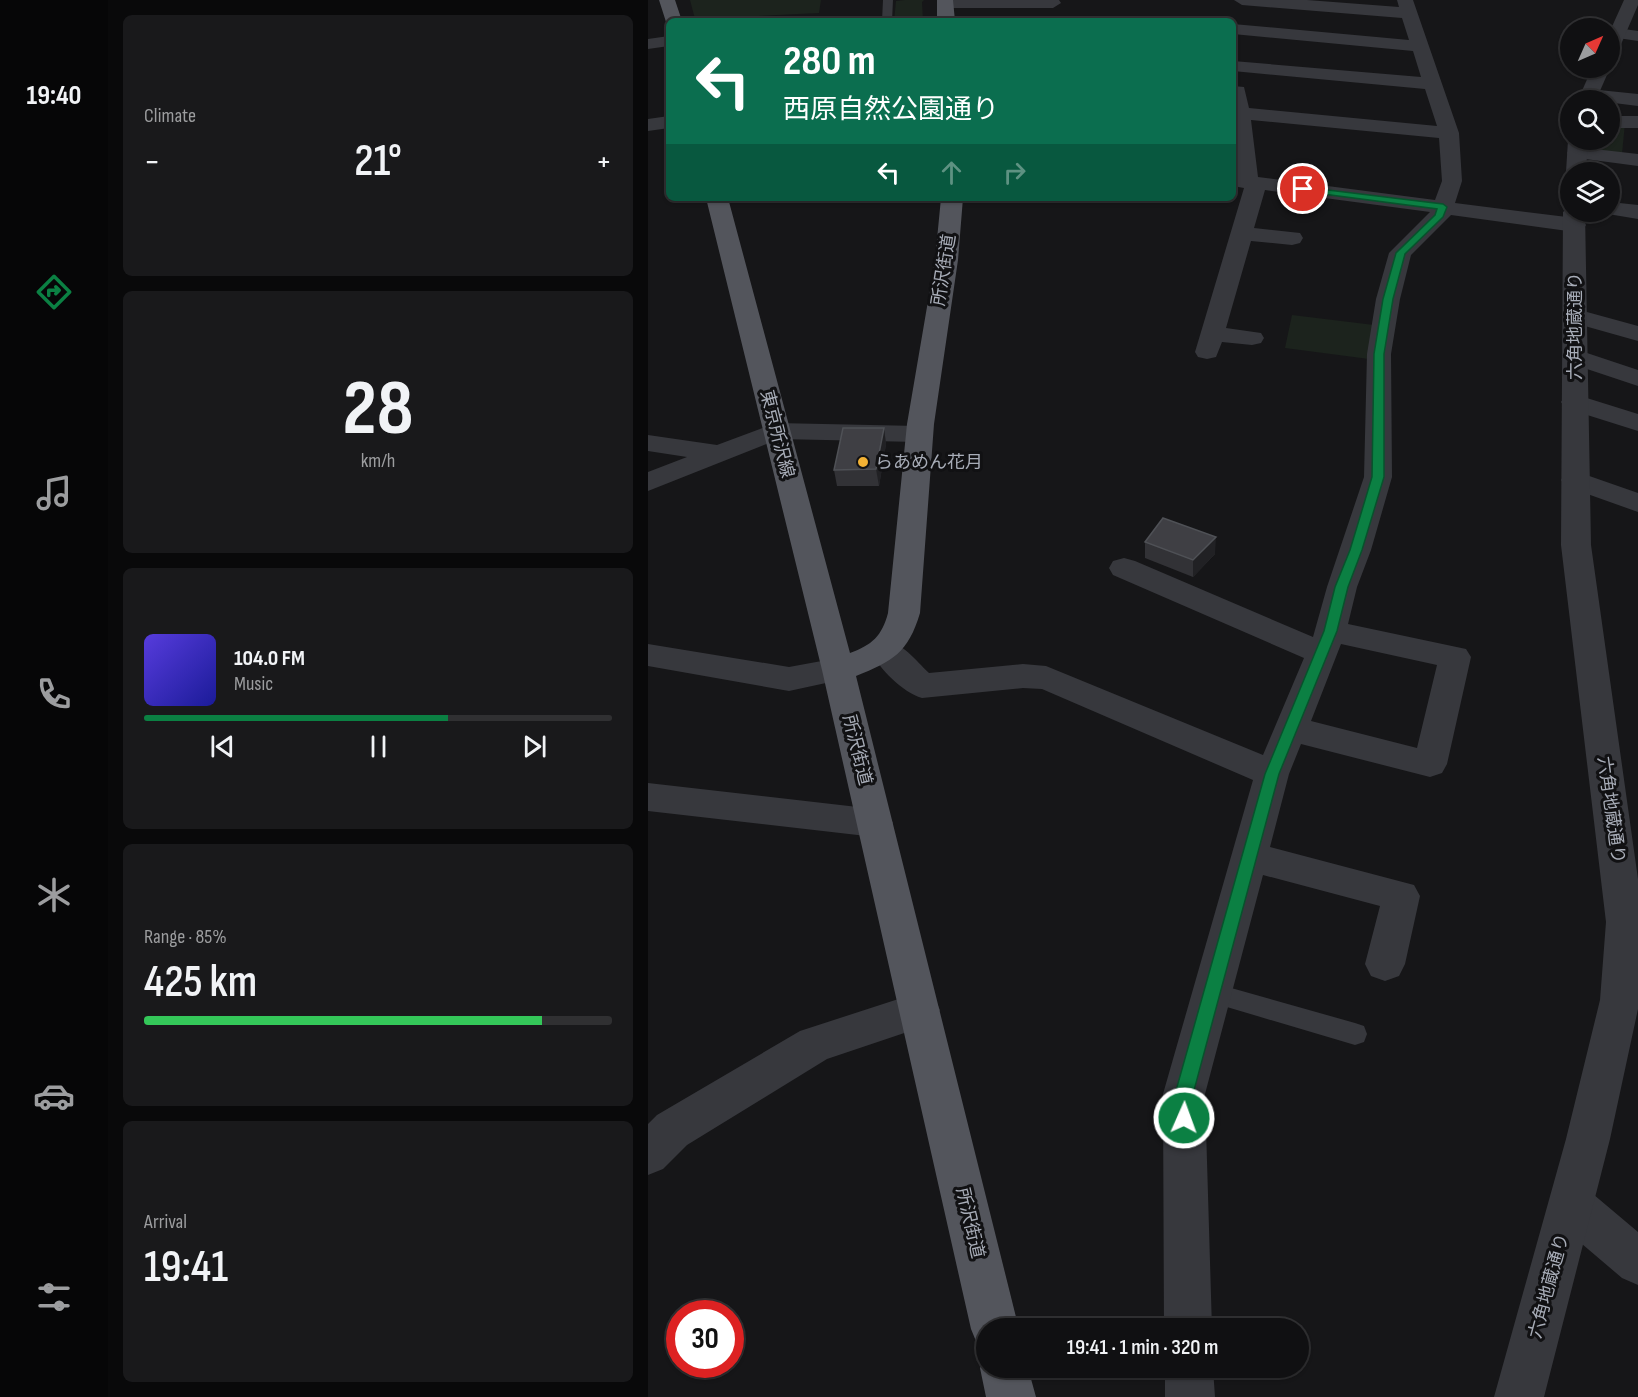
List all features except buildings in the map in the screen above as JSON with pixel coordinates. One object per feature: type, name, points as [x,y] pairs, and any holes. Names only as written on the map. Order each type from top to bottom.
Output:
[{"type":"main road","points":[[667,0],[672,18]]},
{"type":"main road","points":[[945,2],[946,18]]},
{"type":"main road","name":"東京所沢線","points":[[718,201],[838,670]]},
{"type":"main road","name":"所沢街道","points":[[886,651],[899,633],[904,613],[918,434],[931,345],[951,237],[952,201]]},
{"type":"main road","points":[[838,670],[886,651]]},
{"type":"main road","name":"所沢街道","points":[[838,670],[992,1318]]},
{"type":"main road","points":[[1006,1378],[1011,1397]]},
{"type":"street","points":[[1188,1318],[1184,1094],[1210,992],[1272,774],[1326,642],[1378,477],[1379,354],[1388,299],[1400,253],[1440,216],[1452,181],[1449,133],[1408,7],[1242,0]]},
{"type":"street","points":[[945,2],[1053,3]]},
{"type":"street","points":[[1620,30],[1632,10]]},
{"type":"street","points":[[1236,29],[1422,46]]},
{"type":"street","points":[[1620,40],[1638,36]]},
{"type":"street","points":[[648,44],[666,41]]},
{"type":"street","points":[[1236,66],[1434,84]]},
{"type":"street","points":[[1236,91],[1248,176],[1245,182],[1242,233],[1210,343],[1252,338]]},
{"type":"street","points":[[1620,99],[1638,100]]},
{"type":"street","points":[[1240,113],[1449,133]]},
{"type":"street","points":[[648,125],[666,122]]},
{"type":"street","points":[[1620,122],[1638,122]]},
{"type":"street","points":[[1577,155],[1638,160]]},
{"type":"street","points":[[1245,182],[1443,207],[1560,217]]},
{"type":"street","points":[[1620,209],[1638,212]]},
{"type":"street","name":"六角地蔵通り","points":[[1519,1397],[1571,1205],[1620,1000],[1625,922],[1576,545],[1575,222]]},
{"type":"street","points":[[1242,233],[1292,238]]},
{"type":"street","points":[[1575,316],[1638,334]]},
{"type":"street","points":[[1575,357],[1638,378]]},
{"type":"street","points":[[1574,402],[1638,423]]},
{"type":"street","points":[[648,482],[776,431],[918,434]]},
{"type":"street","points":[[648,443],[718,453]]},
{"type":"street","points":[[1575,480],[1638,503]]},
{"type":"street","points":[[1124,568],[1326,642],[1455,657],[1430,764],[1291,729]]},
{"type":"street","points":[[886,651],[922,686],[1023,676],[1046,678],[1272,774]]},
{"type":"street","points":[[648,655],[789,679],[838,670]]},
{"type":"street","points":[[648,797],[875,823]]},
{"type":"street","points":[[1250,856],[1401,896],[1385,964]]},
{"type":"street","points":[[648,1154],[672,1130],[815,1044],[920,1010]]},
{"type":"street","points":[[1571,1205],[1638,1262]]},
{"type":"street","points":[[1189,1378],[1190,1397]]},
{"type":"lane","points":[[887,18],[888,0]]},
{"type":"lane","points":[[1210,992],[1354,1034]]},
{"type":"shaded area","points":[[690,0],[821,0],[819,13],[695,18]]},
{"type":"shaded area","points":[[924,0],[922,2],[923,18],[894,18],[896,1]]},
{"type":"shaded area","points":[[1620,122],[1625,123],[1622,154],[1589,151],[1620,150]]},
{"type":"shaded area","points":[[1292,315],[1374,325],[1369,359],[1285,348]]},
{"type":"place","name":"らあめん花月","points":[[863,462]]},
{"type":"route","points":[[1184,1118],[1184,1094],[1210,992],[1272,774],[1331,631],[1342,587],[1378,477],[1379,354],[1388,299],[1400,253],[1440,216],[1443,207],[1303,189]]}]
